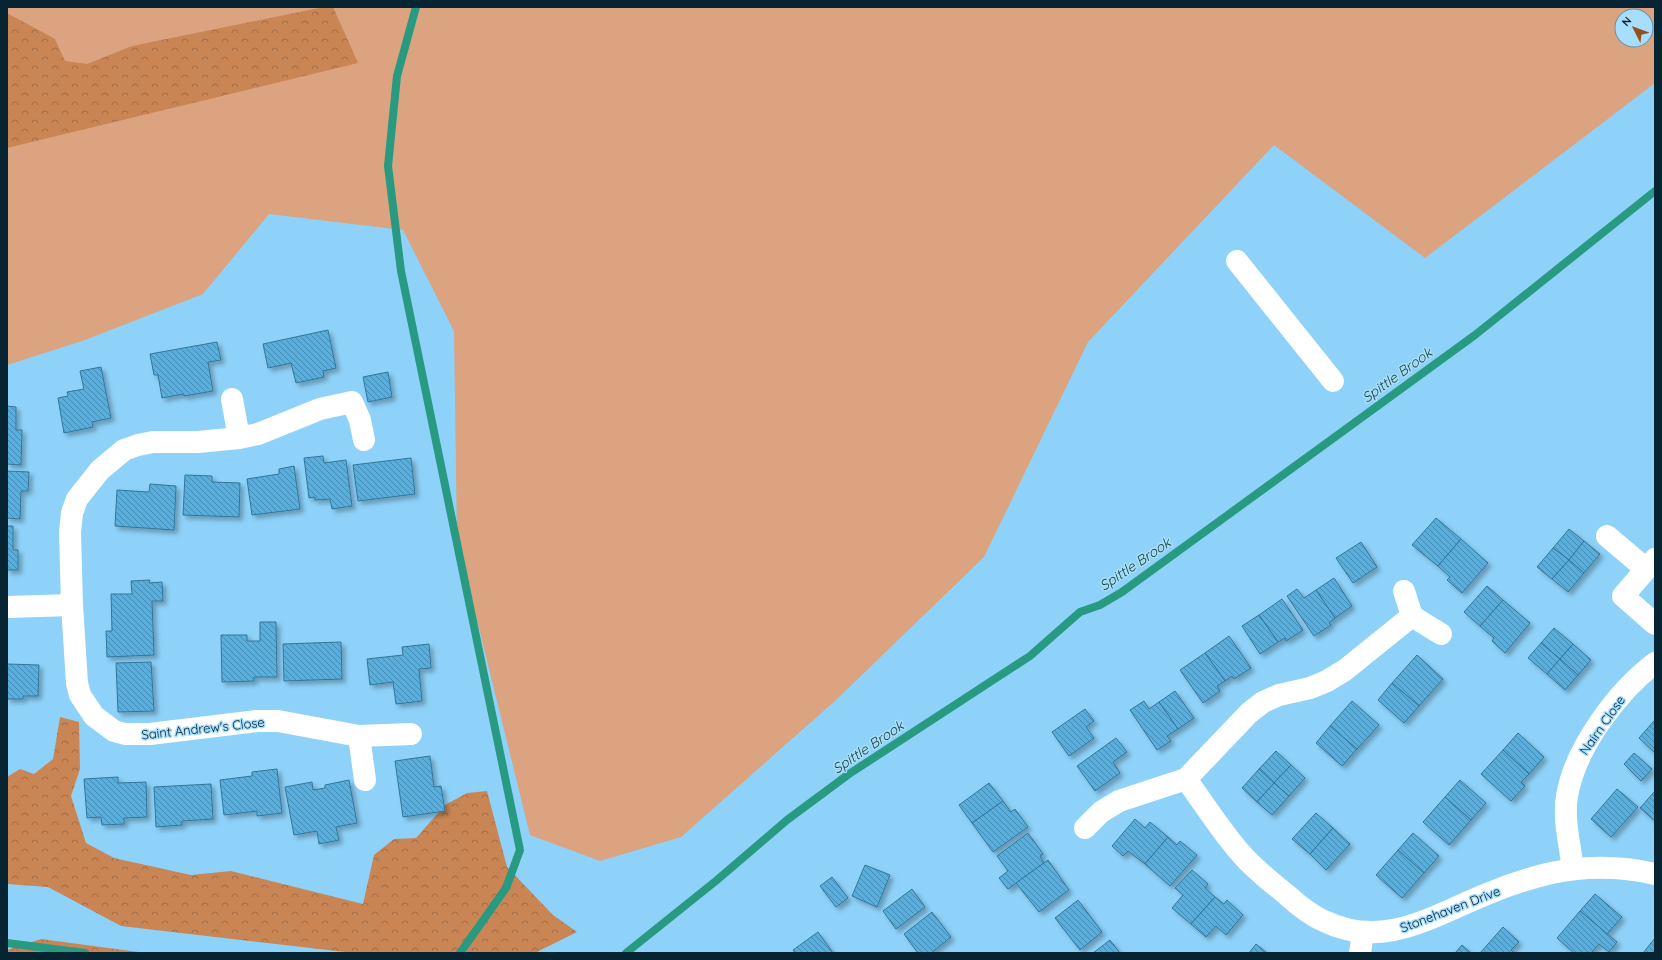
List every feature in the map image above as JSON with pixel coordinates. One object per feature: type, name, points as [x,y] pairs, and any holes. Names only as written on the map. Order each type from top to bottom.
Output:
[{"type":"street","points":[[1238,261],[1333,381]]},
{"type":"street","points":[[232,399],[239,438]]},
{"type":"street","name":"Saint Andrew's Close","points":[[364,440],[360,420],[352,402],[320,409],[258,434],[239,438],[198,442],[153,442],[124,450],[100,470],[78,499],[72,513],[70,532],[75,668],[80,695],[94,716],[114,731],[137,735],[236,723],[278,722],[359,736],[411,734]]},
{"type":"street","points":[[1607,536],[1651,564],[1623,596],[1655,624]]},
{"type":"street","points":[[1404,591],[1412,616],[1441,634]]},
{"type":"street","points":[[7,607],[72,605]]},
{"type":"street","points":[[1085,828],[1101,812],[1119,801],[1186,779],[1249,714],[1263,702],[1279,695],[1310,688],[1327,681],[1345,670],[1412,616]]},
{"type":"street","name":"Nairn Close","points":[[1573,869],[1566,821],[1567,797],[1578,758],[1590,736],[1626,690],[1655,663]]},
{"type":"street","points":[[359,736],[365,780]]},
{"type":"street","name":"Stonehaven Drive","points":[[1186,779],[1226,835],[1244,857],[1264,876],[1306,911],[1323,921],[1340,928],[1361,943],[1386,932],[1406,928],[1428,920],[1487,893],[1546,874],[1573,869],[1636,870],[1655,874]]},
{"type":"shaded area","points":[[7,7],[1655,7],[1655,83],[1425,258],[1274,145],[1088,342],[984,557],[836,700],[681,837],[600,861],[530,835],[457,539],[454,331],[403,230],[269,214],[203,294],[85,340],[7,365]]},
{"type":"green space","points":[[324,7],[333,7],[358,63],[7,148],[7,13],[55,39],[65,61],[87,64],[132,46]]},
{"type":"green space","points":[[60,717],[79,722],[80,769],[71,796],[86,843],[114,858],[191,875],[231,871],[363,904],[374,855],[394,839],[416,838],[445,805],[467,793],[487,791],[507,867],[553,915],[577,932],[535,953],[354,953],[121,926],[48,887],[7,884],[7,777],[20,769],[34,774],[53,759]]},
{"type":"green space","points":[[41,939],[146,953],[7,953],[7,950]]},
{"type":"building","points":[[328,330],[336,368],[323,371],[324,377],[296,383],[291,363],[268,368],[263,344]]},
{"type":"building","points":[[217,342],[221,360],[208,362],[213,391],[162,398],[158,375],[154,375],[150,354]]},
{"type":"building","points":[[101,367],[111,418],[92,422],[93,427],[64,433],[58,398],[68,396],[67,392],[84,389],[80,371]]},
{"type":"building","points":[[388,372],[392,397],[368,402],[363,377]]},
{"type":"building","points":[[7,406],[16,407],[16,430],[22,430],[21,465],[7,464]]},
{"type":"building","points":[[323,456],[324,463],[346,460],[352,506],[332,509],[330,499],[315,500],[315,497],[309,498],[304,458]]},
{"type":"building","points":[[411,458],[415,494],[358,501],[353,465]]},
{"type":"building","points":[[294,466],[300,509],[252,515],[247,479],[279,474],[279,469]]},
{"type":"building","points":[[7,471],[29,472],[28,491],[21,491],[20,519],[7,518]]},
{"type":"building","points":[[185,475],[212,476],[212,482],[240,483],[239,517],[183,515]]},
{"type":"building","points":[[150,484],[176,486],[174,530],[115,526],[117,490],[149,492]]},
{"type":"building","points":[[1436,518],[1461,539],[1438,566],[1412,545]]},
{"type":"building","points":[[7,526],[13,526],[13,550],[18,550],[18,570],[7,570]]},
{"type":"building","points":[[1569,529],[1584,541],[1569,560],[1553,548]]},
{"type":"building","points":[[1461,539],[1488,563],[1462,593],[1447,580],[1450,577],[1438,566]]},
{"type":"building","points":[[1584,541],[1600,554],[1584,573],[1569,560]]},
{"type":"building","points":[[1361,542],[1377,567],[1353,583],[1336,558]]},
{"type":"building","points":[[1553,548],[1569,560],[1552,579],[1537,567]]},
{"type":"building","points":[[1569,560],[1584,573],[1568,592],[1552,579]]},
{"type":"building","points":[[1334,578],[1352,606],[1335,618],[1316,590]]},
{"type":"building","points":[[150,580],[149,583],[162,582],[163,601],[152,601],[154,655],[107,657],[106,631],[112,631],[111,594],[132,594],[131,581]]},
{"type":"building","points":[[1487,586],[1503,600],[1480,626],[1464,612]]},
{"type":"building","points":[[1297,589],[1304,598],[1316,590],[1335,618],[1329,623],[1331,625],[1314,636],[1287,596]]},
{"type":"building","points":[[1282,599],[1303,630],[1286,641],[1285,638],[1278,642],[1259,615]]},
{"type":"building","points":[[1503,600],[1530,623],[1505,653],[1492,641],[1494,638],[1480,626]]},
{"type":"building","points":[[1259,615],[1278,642],[1260,654],[1242,626]]},
{"type":"building","points":[[260,622],[276,622],[277,677],[254,677],[254,681],[222,682],[221,635],[247,635],[247,641],[260,641]]},
{"type":"building","points":[[1554,628],[1573,644],[1560,659],[1541,643]]},
{"type":"building","points":[[1229,636],[1251,668],[1234,679],[1232,676],[1225,681],[1205,653]]},
{"type":"building","points":[[341,642],[342,679],[284,681],[283,644]]},
{"type":"building","points":[[1541,643],[1560,659],[1547,674],[1528,658]]},
{"type":"building","points":[[429,644],[431,668],[419,669],[422,701],[396,704],[393,682],[370,685],[367,659],[403,655],[402,647]]},
{"type":"building","points":[[1573,644],[1591,660],[1578,675],[1560,659]]},
{"type":"building","points":[[1205,653],[1225,681],[1217,686],[1220,691],[1203,703],[1180,670]]},
{"type":"building","points":[[1417,655],[1443,679],[1419,706],[1392,683]]},
{"type":"building","points":[[1560,659],[1578,675],[1565,690],[1547,674]]},
{"type":"building","points":[[151,662],[154,711],[118,712],[116,663]]},
{"type":"building","points":[[7,664],[39,665],[38,696],[23,696],[23,699],[7,699]]},
{"type":"building","points":[[1392,683],[1419,706],[1404,723],[1378,700]]},
{"type":"building","points":[[1175,691],[1194,718],[1178,729],[1159,702]]},
{"type":"building","points":[[1144,701],[1149,709],[1159,702],[1178,729],[1167,736],[1171,741],[1157,750],[1130,710]]},
{"type":"building","points":[[1352,701],[1379,725],[1357,749],[1330,726]]},
{"type":"building","points":[[1085,709],[1094,721],[1086,727],[1094,738],[1069,756],[1052,732]]},
{"type":"building","points":[[1654,721],[1655,722],[1655,753],[1639,738]]},
{"type":"building","points":[[1330,726],[1357,749],[1342,766],[1316,743]]},
{"type":"building","points":[[1518,733],[1544,757],[1529,774],[1503,750]]},
{"type":"building","points":[[1116,738],[1127,752],[1113,762],[1120,773],[1095,791],[1077,766]]},
{"type":"building","points":[[1503,750],[1529,774],[1521,782],[1525,786],[1511,801],[1481,774]]},
{"type":"building","points":[[1276,751],[1291,765],[1274,783],[1259,769]]},
{"type":"building","points":[[1634,753],[1652,769],[1641,781],[1624,764]]},
{"type":"building","points":[[430,756],[434,787],[441,786],[445,811],[403,817],[395,761]]},
{"type":"building","points":[[1291,765],[1305,778],[1289,796],[1274,783]]},
{"type":"building","points":[[277,769],[282,813],[257,816],[257,811],[224,815],[220,780],[252,776],[252,772]]},
{"type":"building","points":[[1259,769],[1274,783],[1257,802],[1242,788]]},
{"type":"building","points":[[118,777],[118,783],[146,782],[147,817],[124,818],[124,824],[102,825],[101,817],[87,818],[84,779]]},
{"type":"building","points":[[349,780],[357,823],[336,827],[339,840],[319,844],[317,831],[294,835],[285,787],[312,782],[313,790],[325,788],[325,785]]},
{"type":"building","points":[[1460,780],[1486,803],[1471,820],[1445,797]]},
{"type":"building","points":[[989,783],[1003,801],[972,823],[959,805]]},
{"type":"building","points":[[1274,783],[1289,796],[1272,815],[1257,802]]},
{"type":"building","points":[[211,784],[213,819],[182,821],[182,825],[156,827],[154,787]]},
{"type":"building","points":[[1617,789],[1638,807],[1611,837],[1591,819]]},
{"type":"building","points":[[1655,791],[1655,821],[1640,808]]},
{"type":"building","points":[[1445,797],[1471,820],[1449,845],[1423,822]]},
{"type":"building","points":[[1003,801],[1011,812],[1015,809],[1028,827],[993,852],[972,823]]},
{"type":"building","points":[[1316,813],[1333,828],[1310,854],[1292,839]]},
{"type":"building","points":[[1135,819],[1145,828],[1150,822],[1168,837],[1145,864],[1128,851],[1123,856],[1112,846]]},
{"type":"building","points":[[1333,828],[1350,844],[1326,870],[1310,854]]},
{"type":"building","points":[[1028,833],[1043,854],[1040,856],[1044,863],[1008,889],[999,878],[1008,871],[997,856]]},
{"type":"building","points":[[1413,833],[1439,856],[1424,873],[1398,850]]},
{"type":"building","points":[[1168,837],[1177,845],[1180,841],[1197,855],[1170,886],[1145,864]]},
{"type":"building","points":[[1398,850],[1424,873],[1402,898],[1376,875]]},
{"type":"building","points":[[1048,860],[1069,890],[1039,912],[1016,883]]},
{"type":"building","points":[[865,865],[890,875],[877,907],[852,896]]},
{"type":"building","points":[[1192,870],[1208,884],[1205,888],[1215,897],[1191,924],[1172,908],[1183,895],[1175,888]]},
{"type":"building","points":[[832,877],[848,898],[836,907],[820,886]]},
{"type":"building","points":[[912,889],[925,907],[896,929],[883,911]]},
{"type":"building","points":[[1595,894],[1622,917],[1607,934],[1580,911]]},
{"type":"building","points":[[1215,897],[1224,904],[1227,900],[1243,915],[1226,935],[1216,926],[1206,937],[1191,924]]},
{"type":"building","points":[[1078,900],[1102,932],[1080,950],[1055,918]]},
{"type":"building","points":[[1580,911],[1617,942],[1609,952],[1599,944],[1591,953],[1574,953],[1557,938]]},
{"type":"building","points":[[932,912],[951,937],[931,953],[918,953],[904,934]]},
{"type":"building","points":[[1503,927],[1519,942],[1511,950],[1514,953],[1480,953]]},
{"type":"building","points":[[818,932],[833,953],[795,953],[793,950]]},
{"type":"building","points":[[1655,938],[1655,953],[1643,953]]},
{"type":"building","points":[[1110,940],[1120,953],[1093,953]]},
{"type":"building","points":[[1256,944],[1267,953],[1249,953]]},
{"type":"building","points":[[1462,945],[1471,953],[1455,953]]},
{"type":"waterway","points":[[416,7],[397,76],[388,166],[401,271],[520,850],[506,888],[460,953]]},
{"type":"waterway","name":"Spittle Brook","points":[[626,953],[717,880],[787,820],[849,774],[1030,656],[1080,612],[1100,605],[1122,592],[1475,335],[1655,191]]},
{"type":"waterway","name":"Spittle Brook","points":[[7,943],[85,953]]}]
